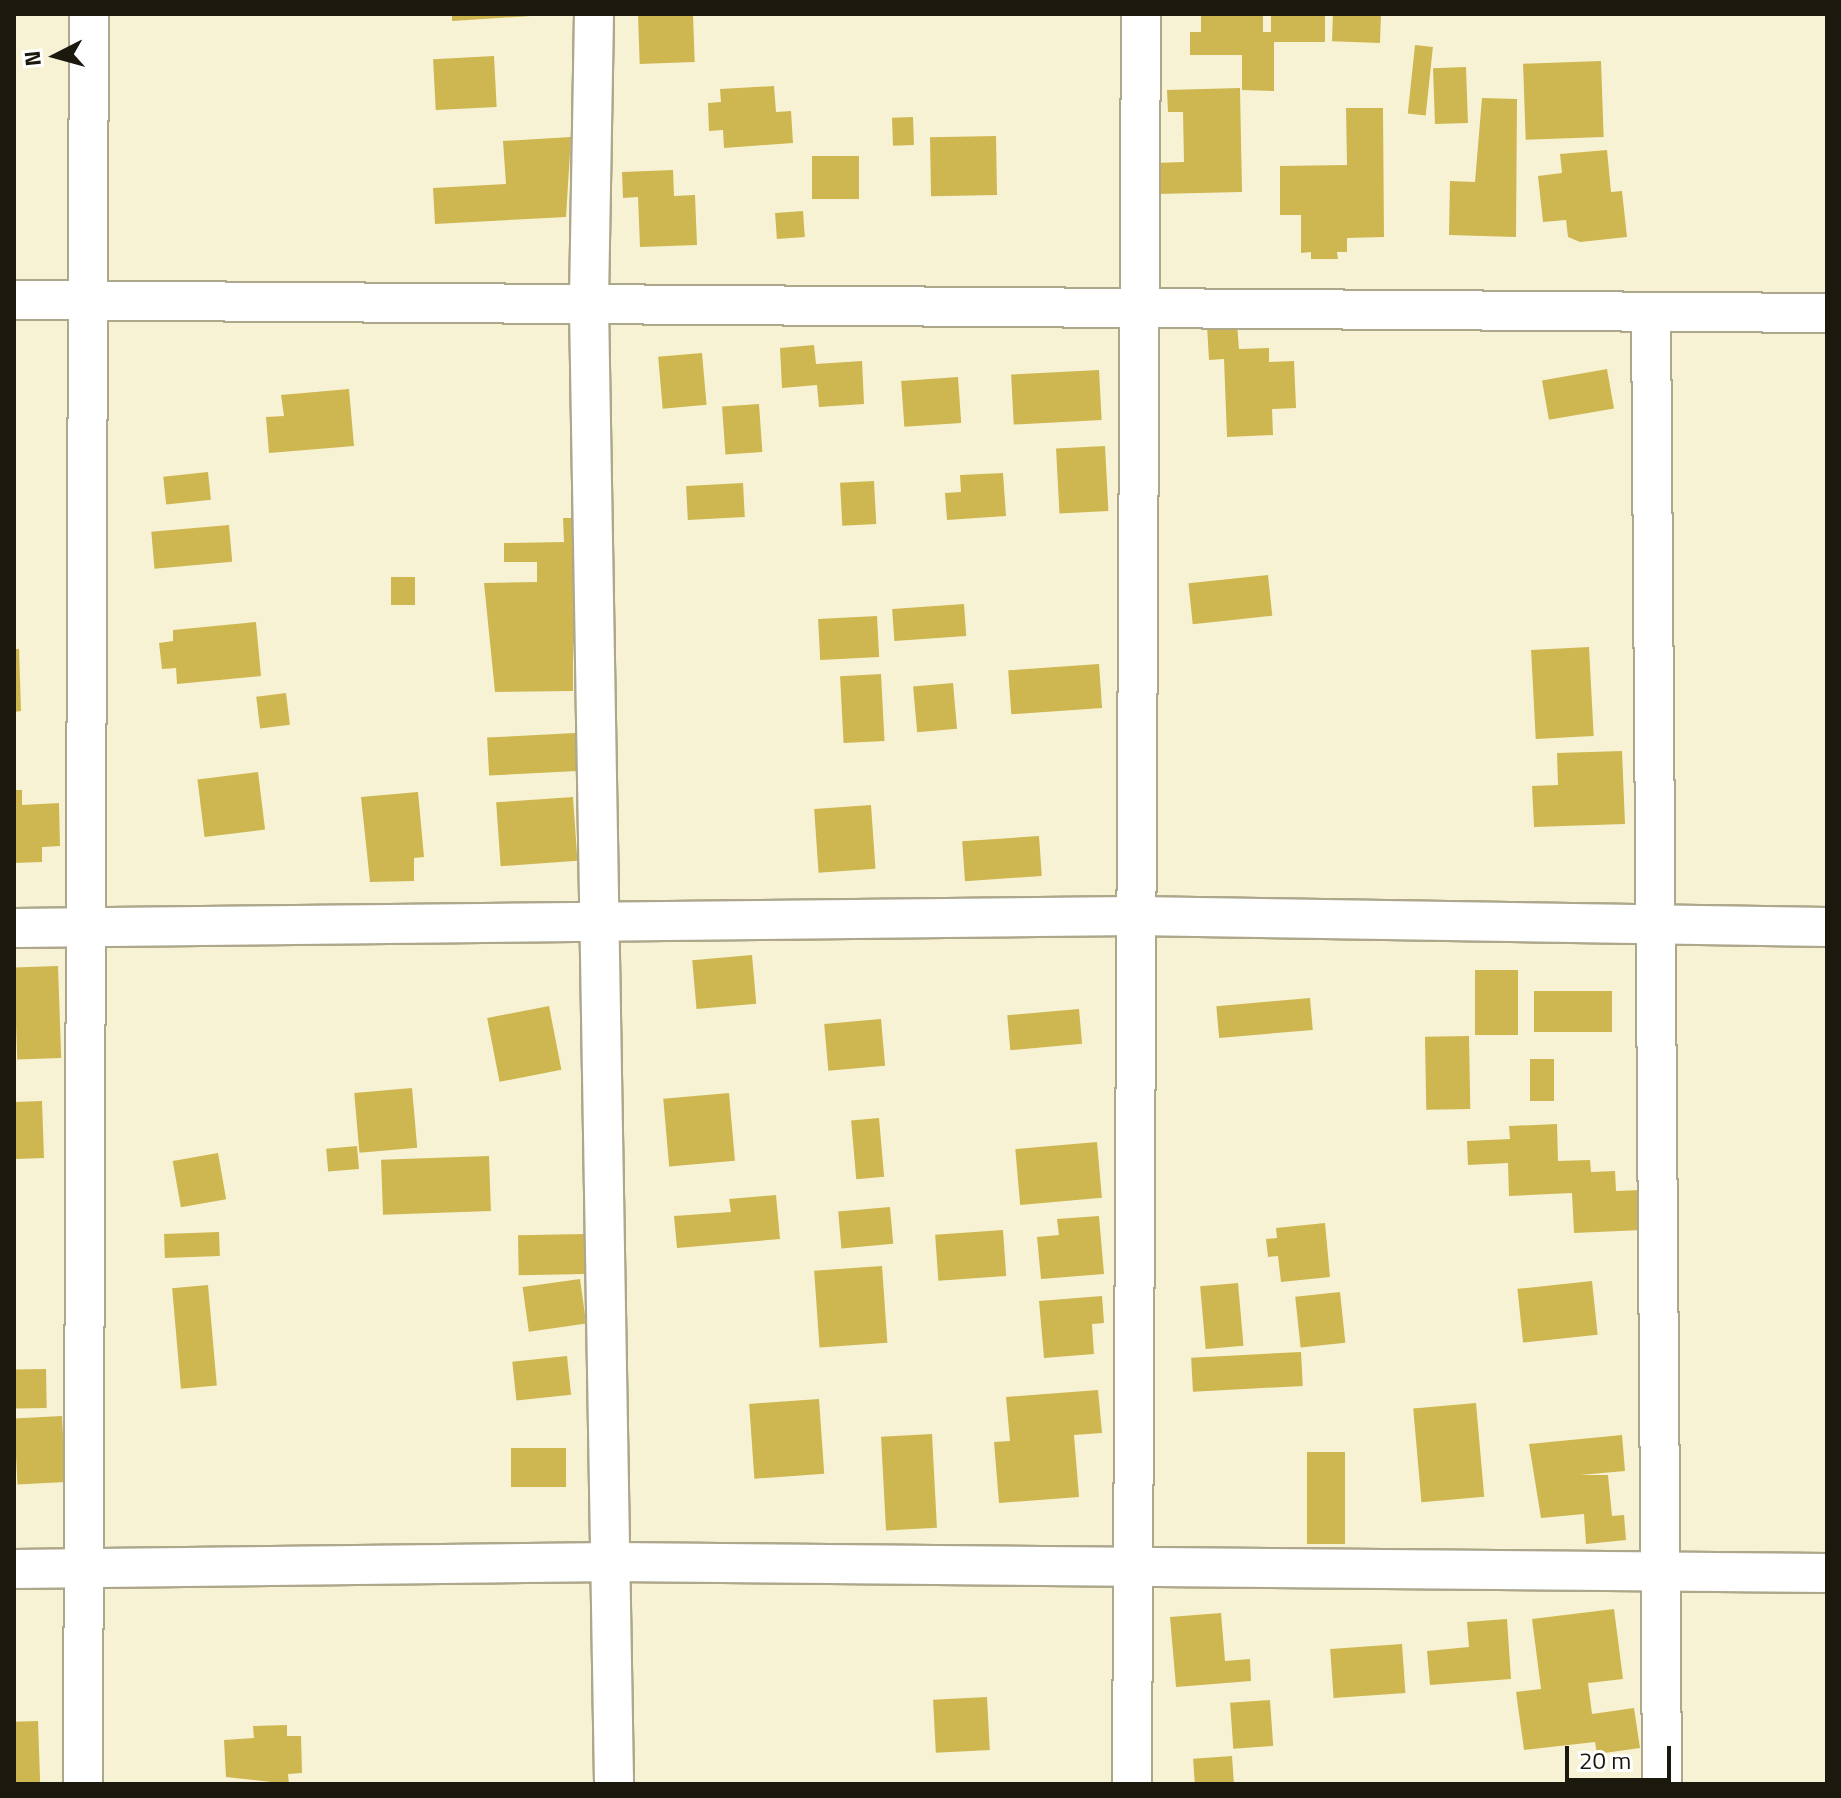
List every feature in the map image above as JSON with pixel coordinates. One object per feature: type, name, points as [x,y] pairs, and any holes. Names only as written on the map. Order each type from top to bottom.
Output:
[{"type":"street","points":[[83,1784],[91,303],[89,14]]},
{"type":"street","points":[[594,14],[589,306],[614,1562],[614,1784]]},
{"type":"street","points":[[1132,1784],[1130,1569],[1141,14]]},
{"type":"street","points":[[14,300],[91,303],[1827,313]]},
{"type":"street","points":[[1651,312],[1662,1784]]},
{"type":"street","points":[[14,928],[1135,916],[1658,928],[1827,927]]},
{"type":"street","points":[[14,1569],[614,1562],[1827,1573]]},
{"type":"building","points":[[452,14],[531,14],[531,16],[452,21]]},
{"type":"building","points":[[693,14],[695,62],[640,64],[638,16]]},
{"type":"building","points":[[1201,14],[1263,14],[1263,32],[1271,32],[1271,14],[1325,14],[1325,42],[1274,42],[1274,91],[1242,90],[1242,55],[1190,55],[1190,32],[1201,32]]},
{"type":"building","points":[[1333,14],[1381,14],[1380,43],[1332,41]]},
{"type":"building","points":[[1415,45],[1433,47],[1426,116],[1408,114]]},
{"type":"building","points":[[494,56],[497,107],[436,110],[433,59]]},
{"type":"building","points":[[1601,61],[1604,137],[1526,140],[1523,64]]},
{"type":"building","points":[[1466,67],[1468,123],[1435,124],[1433,68]]},
{"type":"building","points":[[774,86],[776,112],[791,111],[793,143],[724,148],[723,130],[709,131],[708,103],[721,102],[720,89]]},
{"type":"building","points":[[1240,88],[1242,192],[1156,194],[1155,163],[1184,162],[1183,112],[1168,112],[1167,90]]},
{"type":"building","points":[[1482,98],[1517,99],[1516,237],[1449,235],[1450,181],[1475,182]]},
{"type":"building","points":[[1346,108],[1383,108],[1384,237],[1347,238],[1347,252],[1337,252],[1338,259],[1311,259],[1311,252],[1301,253],[1301,215],[1280,215],[1280,166],[1347,165]]},
{"type":"building","points":[[913,117],[914,145],[893,146],[892,118]]},
{"type":"building","points":[[996,136],[997,195],[931,196],[930,137]]},
{"type":"building","points":[[571,137],[566,217],[435,224],[433,188],[506,184],[503,141]]},
{"type":"building","points":[[1607,150],[1611,192],[1622,191],[1627,237],[1580,242],[1568,237],[1566,220],[1543,222],[1538,176],[1562,173],[1560,154]]},
{"type":"building","points":[[812,156],[859,156],[859,199],[812,199]]},
{"type":"building","points":[[673,170],[674,196],[695,195],[697,245],[640,247],[638,197],[623,198],[622,172]]},
{"type":"building","points":[[803,211],[805,237],[777,239],[775,213]]},
{"type":"building","points":[[1237,324],[1239,349],[1269,348],[1269,362],[1294,361],[1296,408],[1272,409],[1273,435],[1227,437],[1224,359],[1209,360],[1207,326]]},
{"type":"building","points":[[814,345],[816,364],[862,361],[864,404],[819,407],[817,385],[782,388],[780,348]]},
{"type":"building","points":[[702,353],[707,405],[663,409],[658,357]]},
{"type":"building","points":[[1607,369],[1614,408],[1549,420],[1542,380]]},
{"type":"building","points":[[1099,370],[1102,420],[1014,425],[1011,375]]},
{"type":"building","points":[[958,377],[961,423],[904,427],[901,381]]},
{"type":"building","points":[[349,389],[354,446],[269,453],[266,417],[284,416],[281,395]]},
{"type":"building","points":[[759,404],[762,452],[725,454],[722,407]]},
{"type":"building","points":[[1105,446],[1108,511],[1059,513],[1056,449]]},
{"type":"building","points":[[208,472],[211,500],[166,505],[163,477]]},
{"type":"building","points":[[1003,473],[1006,516],[947,520],[945,493],[961,492],[960,475]]},
{"type":"building","points":[[874,481],[876,524],[842,526],[840,483]]},
{"type":"building","points":[[743,483],[745,517],[688,520],[686,486]]},
{"type":"building","points":[[563,518],[585,518],[583,643],[573,643],[573,691],[495,692],[484,583],[537,582],[537,562],[504,562],[504,543],[564,542]]},
{"type":"building","points":[[229,525],[232,562],[155,569],[151,532]]},
{"type":"building","points":[[1268,575],[1272,616],[1193,624],[1188,583]]},
{"type":"building","points":[[391,577],[415,577],[415,605],[391,605]]},
{"type":"building","points":[[964,604],[966,636],[894,641],[892,609]]},
{"type":"building","points":[[877,616],[879,657],[820,660],[818,619]]},
{"type":"building","points":[[256,622],[261,676],[177,684],[176,668],[162,669],[159,643],[173,641],[173,630]]},
{"type":"building","points":[[1589,647],[1594,736],[1536,739],[1531,650]]},
{"type":"building","points":[[14,649],[19,649],[21,711],[14,712]]},
{"type":"building","points":[[1099,664],[1102,708],[1011,714],[1008,670]]},
{"type":"building","points":[[881,674],[885,741],[844,743],[840,676]]},
{"type":"building","points":[[953,683],[957,729],[917,732],[913,686]]},
{"type":"building","points":[[286,693],[290,725],[260,728],[256,697]]},
{"type":"building","points":[[575,733],[577,771],[489,776],[487,738]]},
{"type":"building","points":[[1622,751],[1625,824],[1534,827],[1532,786],[1558,785],[1557,753]]},
{"type":"building","points":[[258,772],[265,830],[205,837],[197,779]]},
{"type":"building","points":[[14,790],[22,790],[22,805],[59,803],[60,846],[42,847],[42,862],[14,863]]},
{"type":"building","points":[[418,792],[424,857],[414,858],[414,881],[370,882],[361,797]]},
{"type":"building","points":[[573,797],[577,861],[501,866],[496,802]]},
{"type":"building","points":[[871,805],[875,869],[819,873],[814,809]]},
{"type":"building","points":[[1039,836],[1042,876],[965,881],[962,841]]},
{"type":"building","points":[[752,955],[756,1004],[696,1009],[692,960]]},
{"type":"building","points":[[58,966],[61,1058],[17,1059],[14,968]]},
{"type":"building","points":[[1475,970],[1518,970],[1518,1035],[1475,1035]]},
{"type":"building","points":[[1534,991],[1612,991],[1612,1032],[1534,1032]]},
{"type":"building","points":[[1310,998],[1313,1030],[1219,1038],[1216,1006]]},
{"type":"building","points":[[549,1006],[561,1070],[500,1082],[487,1018]]},
{"type":"building","points":[[1079,1009],[1082,1044],[1010,1050],[1007,1015]]},
{"type":"building","points":[[881,1019],[885,1066],[828,1071],[824,1024]]},
{"type":"building","points":[[1469,1036],[1470,1109],[1426,1110],[1425,1037]]},
{"type":"building","points":[[1530,1059],[1554,1059],[1554,1101],[1530,1101]]},
{"type":"building","points":[[412,1088],[417,1148],[359,1153],[354,1093]]},
{"type":"building","points":[[729,1093],[735,1161],[669,1166],[663,1099]]},
{"type":"building","points":[[42,1101],[44,1158],[16,1159],[14,1102]]},
{"type":"building","points":[[879,1118],[884,1177],[856,1179],[851,1120]]},
{"type":"building","points":[[1557,1124],[1558,1161],[1590,1160],[1591,1172],[1615,1171],[1616,1191],[1641,1190],[1642,1230],[1574,1233],[1572,1193],[1509,1196],[1508,1163],[1468,1165],[1467,1141],[1510,1139],[1509,1126]]},
{"type":"building","points":[[1097,1142],[1102,1198],[1020,1205],[1015,1149]]},
{"type":"building","points":[[357,1146],[359,1169],[328,1172],[326,1149]]},
{"type":"building","points":[[218,1153],[226,1199],[181,1207],[173,1161]]},
{"type":"building","points":[[489,1156],[491,1211],[383,1215],[381,1160]]},
{"type":"building","points":[[776,1195],[780,1239],[677,1248],[674,1216],[731,1212],[729,1199]]},
{"type":"building","points":[[890,1207],[893,1244],[841,1248],[838,1212]]},
{"type":"building","points":[[1099,1216],[1104,1274],[1041,1279],[1037,1237],[1059,1235],[1057,1219]]},
{"type":"building","points":[[1325,1223],[1330,1277],[1281,1282],[1278,1256],[1268,1257],[1266,1239],[1277,1238],[1276,1228]]},
{"type":"building","points":[[1003,1230],[1006,1276],[938,1281],[935,1235]]},
{"type":"building","points":[[219,1232],[220,1256],[165,1258],[164,1234]]},
{"type":"building","points":[[585,1234],[586,1274],[519,1275],[518,1235]]},
{"type":"building","points":[[882,1266],[887,1343],[820,1348],[814,1271]]},
{"type":"building","points":[[580,1279],[586,1324],[529,1332],[523,1287]]},
{"type":"building","points":[[1592,1281],[1598,1335],[1523,1343],[1517,1289]]},
{"type":"building","points":[[1238,1283],[1243,1346],[1206,1349],[1200,1286]]},
{"type":"building","points":[[208,1285],[217,1386],[181,1389],[172,1288]]},
{"type":"building","points":[[1340,1292],[1345,1343],[1301,1347],[1295,1297]]},
{"type":"building","points":[[1102,1296],[1104,1323],[1092,1324],[1094,1354],[1044,1358],[1039,1301]]},
{"type":"building","points":[[1301,1352],[1303,1386],[1193,1392],[1191,1358]]},
{"type":"building","points":[[567,1356],[571,1395],[516,1401],[512,1362]]},
{"type":"building","points":[[46,1369],[47,1408],[15,1409],[14,1370]]},
{"type":"building","points":[[1098,1390],[1102,1433],[1074,1435],[1079,1497],[999,1503],[994,1442],[1010,1441],[1006,1397]]},
{"type":"building","points":[[819,1399],[824,1474],[754,1479],[749,1404]]},
{"type":"building","points":[[1476,1403],[1484,1497],[1421,1502],[1413,1408]]},
{"type":"building","points":[[62,1416],[65,1482],[18,1484],[14,1419]]},
{"type":"building","points":[[932,1434],[937,1528],[886,1531],[881,1437]]},
{"type":"building","points":[[1622,1435],[1625,1471],[1580,1475],[1608,1475],[1612,1516],[1624,1515],[1626,1540],[1586,1544],[1584,1514],[1541,1518],[1529,1444]]},
{"type":"building","points":[[511,1448],[566,1448],[566,1487],[511,1487]]},
{"type":"building","points":[[1307,1452],[1345,1452],[1345,1544],[1307,1544]]},
{"type":"building","points":[[1614,1609],[1623,1679],[1588,1683],[1592,1714],[1634,1708],[1640,1748],[1597,1754],[1595,1742],[1524,1750],[1516,1692],[1541,1689],[1532,1619]]},
{"type":"building","points":[[1221,1613],[1225,1661],[1250,1659],[1251,1681],[1176,1687],[1170,1617]]},
{"type":"building","points":[[1507,1619],[1511,1679],[1430,1685],[1427,1651],[1469,1647],[1467,1622]]},
{"type":"building","points":[[1402,1644],[1405,1693],[1334,1698],[1330,1649]]},
{"type":"building","points":[[987,1697],[990,1750],[936,1753],[933,1700]]},
{"type":"building","points":[[1270,1700],[1273,1746],[1233,1749],[1230,1703]]},
{"type":"building","points":[[38,1721],[40,1784],[16,1784],[14,1722]]},
{"type":"building","points":[[287,1725],[287,1736],[301,1736],[302,1773],[288,1774],[289,1784],[226,1777],[224,1740],[254,1738],[253,1726]]},
{"type":"building","points":[[1232,1756],[1234,1784],[1195,1784],[1193,1759]]}]
